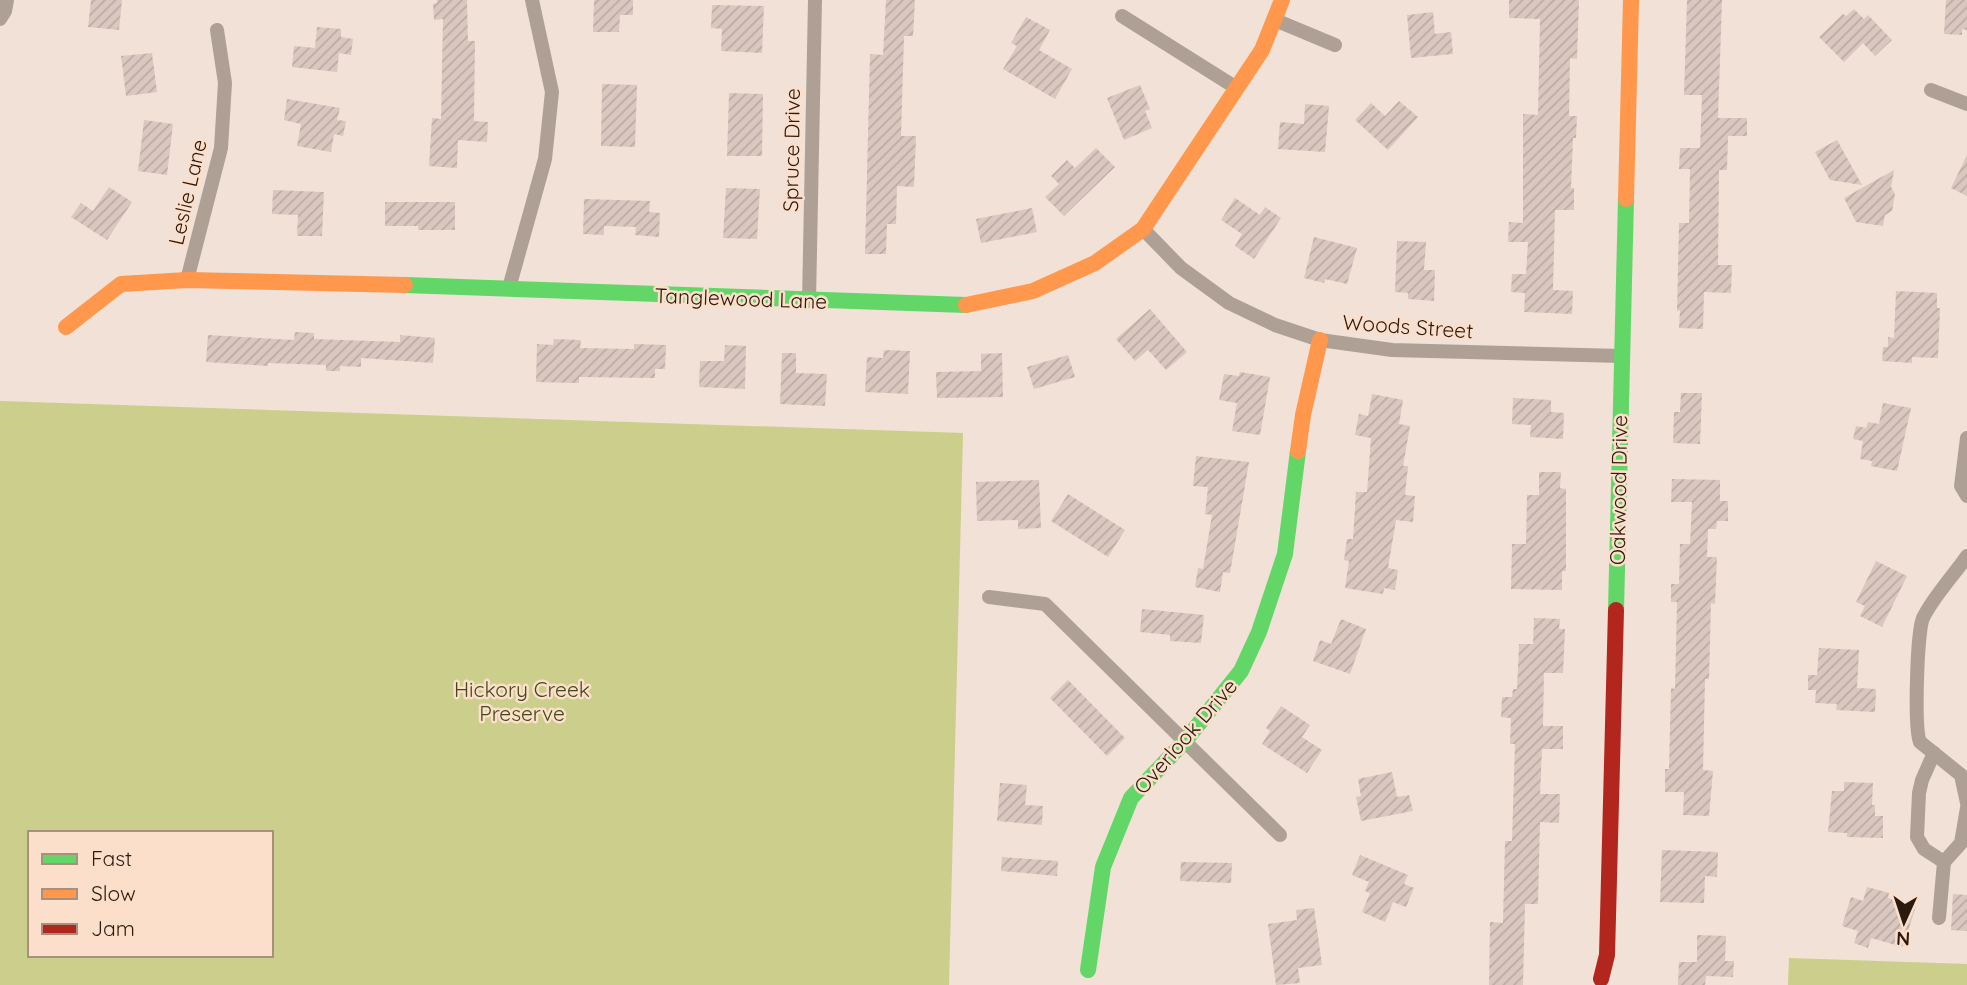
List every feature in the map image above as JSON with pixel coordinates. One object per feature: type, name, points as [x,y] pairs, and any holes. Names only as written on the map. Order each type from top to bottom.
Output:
[{"type":"street","points":[[0,19],[7,0]]},
{"type":"street","points":[[509,288],[545,159],[552,92],[532,0]]},
{"type":"street","name":"Spruce Drive","points":[[810,301],[815,0]]},
{"type":"street","name":"Tanglewood Lane","points":[[66,327],[121,284],[187,280],[509,288],[973,305],[1033,291],[1095,263],[1143,229],[1262,50],[1282,0]]},
{"type":"street","name":"Oakwood Drive","points":[[1601,979],[1607,955],[1631,0]]},
{"type":"street","points":[[1122,16],[1235,87]]},
{"type":"street","points":[[1275,20],[1335,45]]},
{"type":"street","name":"Leslie Lane","points":[[187,280],[221,148],[225,83],[216,30]]},
{"type":"street","points":[[1931,90],[1967,104]]},
{"type":"street","name":"Woods Street","points":[[1143,229],[1181,268],[1229,303],[1275,324],[1320,340],[1392,350],[1622,356]]},
{"type":"street","name":"Overlook Drive","points":[[1088,970],[1103,867],[1131,798],[1185,741],[1241,671],[1259,632],[1285,555],[1303,415],[1320,340]]},
{"type":"street","points":[[1967,438],[1961,486],[1967,496]]},
{"type":"street","points":[[1939,918],[1944,862],[1961,843],[1967,806],[1961,775],[1920,742],[1917,734],[1916,702],[1922,620],[1967,556]]},
{"type":"street","points":[[989,597],[1045,604],[1280,835]]},
{"type":"street","points":[[1934,753],[1919,793],[1917,837],[1924,849],[1944,862]]},
{"type":"green space","name":"Hickory Creek Preserve","points":[[0,401],[963,433],[949,985],[0,985]]},
{"type":"green space","points":[[1789,958],[1967,964],[1967,985],[1788,985]]},
{"type":"building","points":[[91,0],[122,0],[119,30],[88,27]]},
{"type":"building","points":[[437,0],[467,0],[468,41],[475,41],[474,121],[488,122],[487,142],[458,140],[457,168],[429,166],[432,118],[441,119],[443,19],[434,20],[433,4],[437,3]]},
{"type":"building","points":[[594,0],[633,0],[633,15],[620,15],[619,32],[593,32]]},
{"type":"building","points":[[886,0],[915,0],[913,36],[904,36],[901,136],[916,136],[914,187],[897,186],[896,224],[887,224],[886,254],[865,254],[870,54],[883,55]]},
{"type":"building","points":[[1509,0],[1579,0],[1577,59],[1570,58],[1569,116],[1577,116],[1576,138],[1573,138],[1571,188],[1574,188],[1574,210],[1555,210],[1553,290],[1573,291],[1572,314],[1524,312],[1525,293],[1511,292],[1512,274],[1526,274],[1528,242],[1508,242],[1509,222],[1523,223],[1523,114],[1538,115],[1540,19],[1509,18]]},
{"type":"building","points":[[1687,0],[1722,0],[1718,118],[1747,118],[1747,136],[1728,136],[1727,170],[1719,170],[1718,265],[1732,265],[1731,293],[1704,292],[1703,329],[1679,328],[1680,310],[1677,311],[1679,223],[1689,223],[1690,169],[1679,169],[1680,148],[1700,148],[1702,95],[1684,95]]},
{"type":"building","points":[[1946,0],[1967,0],[1967,30],[1962,29],[1962,35],[1944,34]]},
{"type":"building","points":[[712,5],[764,6],[762,53],[721,51],[722,29],[711,28]]},
{"type":"building","points":[[1854,9],[1864,19],[1868,15],[1892,40],[1875,56],[1863,43],[1844,62],[1819,37],[1843,14],[1846,16]]},
{"type":"building","points":[[1433,12],[1435,34],[1451,32],[1453,54],[1411,58],[1407,15]]},
{"type":"building","points":[[1026,17],[1050,30],[1039,50],[1072,69],[1055,99],[1003,69],[1017,46],[1011,43]]},
{"type":"building","points":[[317,27],[341,29],[341,37],[353,39],[351,55],[339,53],[337,72],[292,67],[294,46],[315,48]]},
{"type":"building","points":[[152,53],[157,92],[126,96],[121,56]]},
{"type":"building","points":[[602,84],[637,85],[635,147],[601,146]]},
{"type":"building","points":[[1140,85],[1150,109],[1145,111],[1152,128],[1124,140],[1107,98]]},
{"type":"building","points":[[729,93],[763,94],[762,156],[727,156]]},
{"type":"building","points":[[287,99],[340,108],[337,120],[346,121],[343,136],[334,134],[331,152],[297,146],[301,124],[284,120]]},
{"type":"building","points":[[1399,101],[1418,117],[1388,150],[1355,120],[1371,103],[1385,116]]},
{"type":"building","points":[[1305,104],[1329,106],[1325,152],[1278,149],[1280,122],[1304,124]]},
{"type":"building","points":[[144,120],[173,124],[167,175],[138,171]]},
{"type":"building","points":[[1837,140],[1862,185],[1830,180],[1815,152]]},
{"type":"building","points":[[1096,148],[1115,167],[1064,216],[1045,197],[1059,184],[1051,176],[1067,160],[1075,168]]},
{"type":"building","points":[[1967,155],[1967,196],[1951,188]]},
{"type":"building","points":[[1894,170],[1891,187],[1895,194],[1892,211],[1885,215],[1883,226],[1856,222],[1844,198]]},
{"type":"building","points":[[109,187],[132,202],[107,240],[71,217],[81,203],[93,211]]},
{"type":"building","points":[[726,188],[760,189],[757,239],[723,238]]},
{"type":"building","points":[[273,190],[324,192],[322,236],[297,236],[298,215],[272,214]]},
{"type":"building","points":[[1235,198],[1260,215],[1265,207],[1281,218],[1254,259],[1235,246],[1242,234],[1221,220]]},
{"type":"building","points":[[584,199],[650,201],[649,212],[660,213],[659,237],[635,235],[636,227],[604,226],[604,235],[583,234]]},
{"type":"building","points":[[385,202],[455,202],[455,230],[418,230],[418,226],[385,226]]},
{"type":"building","points":[[1032,208],[1037,232],[981,243],[976,219]]},
{"type":"building","points":[[1314,237],[1357,248],[1347,284],[1325,279],[1324,283],[1304,278]]},
{"type":"building","points":[[1397,241],[1426,242],[1424,270],[1435,270],[1434,301],[1408,299],[1408,293],[1395,292]]},
{"type":"building","points":[[1896,291],[1937,293],[1937,308],[1940,308],[1938,358],[1912,357],[1912,363],[1882,361],[1883,347],[1888,347],[1888,337],[1894,338]]},
{"type":"building","points":[[1150,309],[1187,352],[1166,370],[1148,350],[1135,361],[1116,339]]},
{"type":"building","points":[[295,332],[314,333],[314,339],[400,342],[400,335],[435,338],[433,363],[361,358],[361,367],[340,366],[340,371],[326,371],[326,365],[268,363],[268,366],[206,362],[208,335],[294,340]]},
{"type":"building","points":[[554,339],[581,340],[580,348],[634,349],[634,344],[666,345],[665,369],[655,369],[655,378],[579,377],[579,383],[536,382],[537,344],[553,345]]},
{"type":"building","points":[[725,345],[746,346],[745,389],[699,387],[700,361],[724,361]]},
{"type":"building","points":[[884,350],[910,351],[908,394],[865,392],[867,357],[883,358]]},
{"type":"building","points":[[782,353],[796,353],[796,373],[827,374],[825,406],[780,404]]},
{"type":"building","points":[[1002,353],[1003,397],[937,398],[936,372],[981,371],[981,354]]},
{"type":"building","points":[[1068,355],[1075,377],[1034,389],[1027,367]]},
{"type":"building","points":[[1240,372],[1270,377],[1260,435],[1232,431],[1237,403],[1219,400],[1224,374],[1239,376]]},
{"type":"building","points":[[1681,393],[1702,393],[1700,444],[1673,443],[1674,412],[1680,412]]},
{"type":"building","points":[[1372,394],[1403,400],[1399,424],[1410,426],[1403,466],[1408,466],[1405,495],[1415,496],[1413,522],[1396,520],[1388,568],[1398,570],[1395,590],[1384,588],[1383,594],[1345,588],[1349,561],[1344,560],[1347,539],[1353,539],[1356,492],[1367,492],[1371,438],[1355,435],[1359,414],[1368,416]]},
{"type":"building","points":[[1513,398],[1551,400],[1551,412],[1564,413],[1563,439],[1530,437],[1531,425],[1512,424]]},
{"type":"building","points":[[1883,403],[1911,408],[1897,471],[1871,466],[1872,461],[1860,459],[1863,441],[1853,439],[1856,426],[1866,428],[1868,422],[1879,424]]},
{"type":"building","points":[[1196,456],[1249,462],[1230,573],[1223,572],[1220,592],[1195,587],[1198,568],[1203,569],[1212,515],[1205,514],[1208,487],[1193,486]]},
{"type":"building","points":[[1539,472],[1561,472],[1560,488],[1566,489],[1566,571],[1562,571],[1562,590],[1511,589],[1512,544],[1526,544],[1527,495],[1539,495]]},
{"type":"building","points":[[1672,479],[1720,480],[1720,501],[1728,501],[1728,521],[1717,521],[1716,529],[1708,529],[1707,557],[1717,557],[1715,604],[1711,603],[1709,679],[1705,679],[1703,770],[1713,771],[1709,816],[1683,815],[1684,792],[1665,792],[1665,769],[1669,769],[1671,688],[1675,689],[1677,602],[1671,602],[1671,584],[1679,584],[1680,544],[1690,544],[1692,502],[1671,502]]},
{"type":"building","points":[[1039,480],[1041,528],[1018,529],[1018,520],[977,521],[976,482]]},
{"type":"building","points":[[1068,494],[1125,530],[1108,557],[1051,521]]},
{"type":"building","points":[[1876,561],[1907,576],[1882,627],[1860,616],[1865,606],[1856,602]]},
{"type":"building","points":[[1142,609],[1204,615],[1201,643],[1170,641],[1170,635],[1140,632]]},
{"type":"building","points":[[1534,618],[1560,619],[1559,629],[1565,629],[1563,673],[1544,673],[1543,726],[1563,726],[1563,749],[1542,749],[1540,794],[1560,794],[1559,823],[1540,822],[1538,904],[1525,904],[1523,985],[1489,985],[1490,922],[1503,923],[1505,841],[1512,841],[1515,744],[1510,744],[1511,718],[1501,717],[1502,697],[1512,697],[1513,689],[1517,689],[1519,644],[1533,644]]},
{"type":"building","points":[[1341,619],[1366,629],[1350,674],[1313,661],[1320,640],[1331,644]]},
{"type":"building","points":[[1819,648],[1859,650],[1857,688],[1876,689],[1875,712],[1836,710],[1837,704],[1815,703],[1816,690],[1808,690],[1808,675],[1817,675]]},
{"type":"building","points":[[1068,680],[1125,738],[1107,756],[1050,698]]},
{"type":"building","points":[[1281,706],[1310,725],[1302,737],[1322,750],[1307,773],[1262,744],[1270,731],[1266,728]]},
{"type":"building","points":[[1392,772],[1397,797],[1409,795],[1413,811],[1361,821],[1356,797],[1361,796],[1358,779]]},
{"type":"building","points":[[1844,782],[1873,783],[1872,805],[1875,805],[1875,816],[1883,816],[1883,838],[1847,837],[1847,833],[1828,832],[1832,791],[1844,791]]},
{"type":"building","points":[[1000,783],[1027,785],[1025,805],[1043,806],[1042,825],[997,821]]},
{"type":"building","points":[[1662,850],[1718,852],[1717,877],[1705,876],[1704,903],[1660,902]]},
{"type":"building","points":[[1360,855],[1408,875],[1404,884],[1414,888],[1406,907],[1393,902],[1385,922],[1362,912],[1370,893],[1365,891],[1369,882],[1352,875]]},
{"type":"building","points":[[1002,857],[1058,861],[1057,876],[1001,871]]},
{"type":"building","points":[[1181,862],[1232,863],[1231,883],[1180,881]]},
{"type":"building","points":[[1867,887],[1889,893],[1888,898],[1916,906],[1903,947],[1871,938],[1868,948],[1854,943],[1858,931],[1842,926],[1851,897],[1863,901]]},
{"type":"building","points":[[1953,894],[1967,895],[1967,931],[1951,930]]},
{"type":"building","points":[[1314,908],[1322,965],[1298,968],[1300,983],[1276,985],[1268,924],[1297,920],[1296,910]]},
{"type":"building","points":[[1697,935],[1726,936],[1725,961],[1734,961],[1733,977],[1706,976],[1705,985],[1678,985],[1679,962],[1697,962]]},
{"type":"traffic: fast","points":[[1616,610],[1626,199]]},
{"type":"traffic: fast","points":[[405,285],[966,305]]},
{"type":"traffic: fast","points":[[1088,970],[1103,867],[1131,798],[1185,741],[1241,671],[1259,632],[1285,554],[1298,451]]},
{"type":"traffic: slow","points":[[966,305],[1033,291],[1095,263],[1143,229],[1262,50],[1282,0]]},
{"type":"traffic: slow","points":[[1626,199],[1631,0]]},
{"type":"traffic: slow","points":[[66,327],[121,284],[187,280],[405,285]]},
{"type":"traffic: slow","points":[[1298,451],[1320,340]]},
{"type":"traffic: jam","points":[[1601,979],[1607,955],[1616,610]]}]
